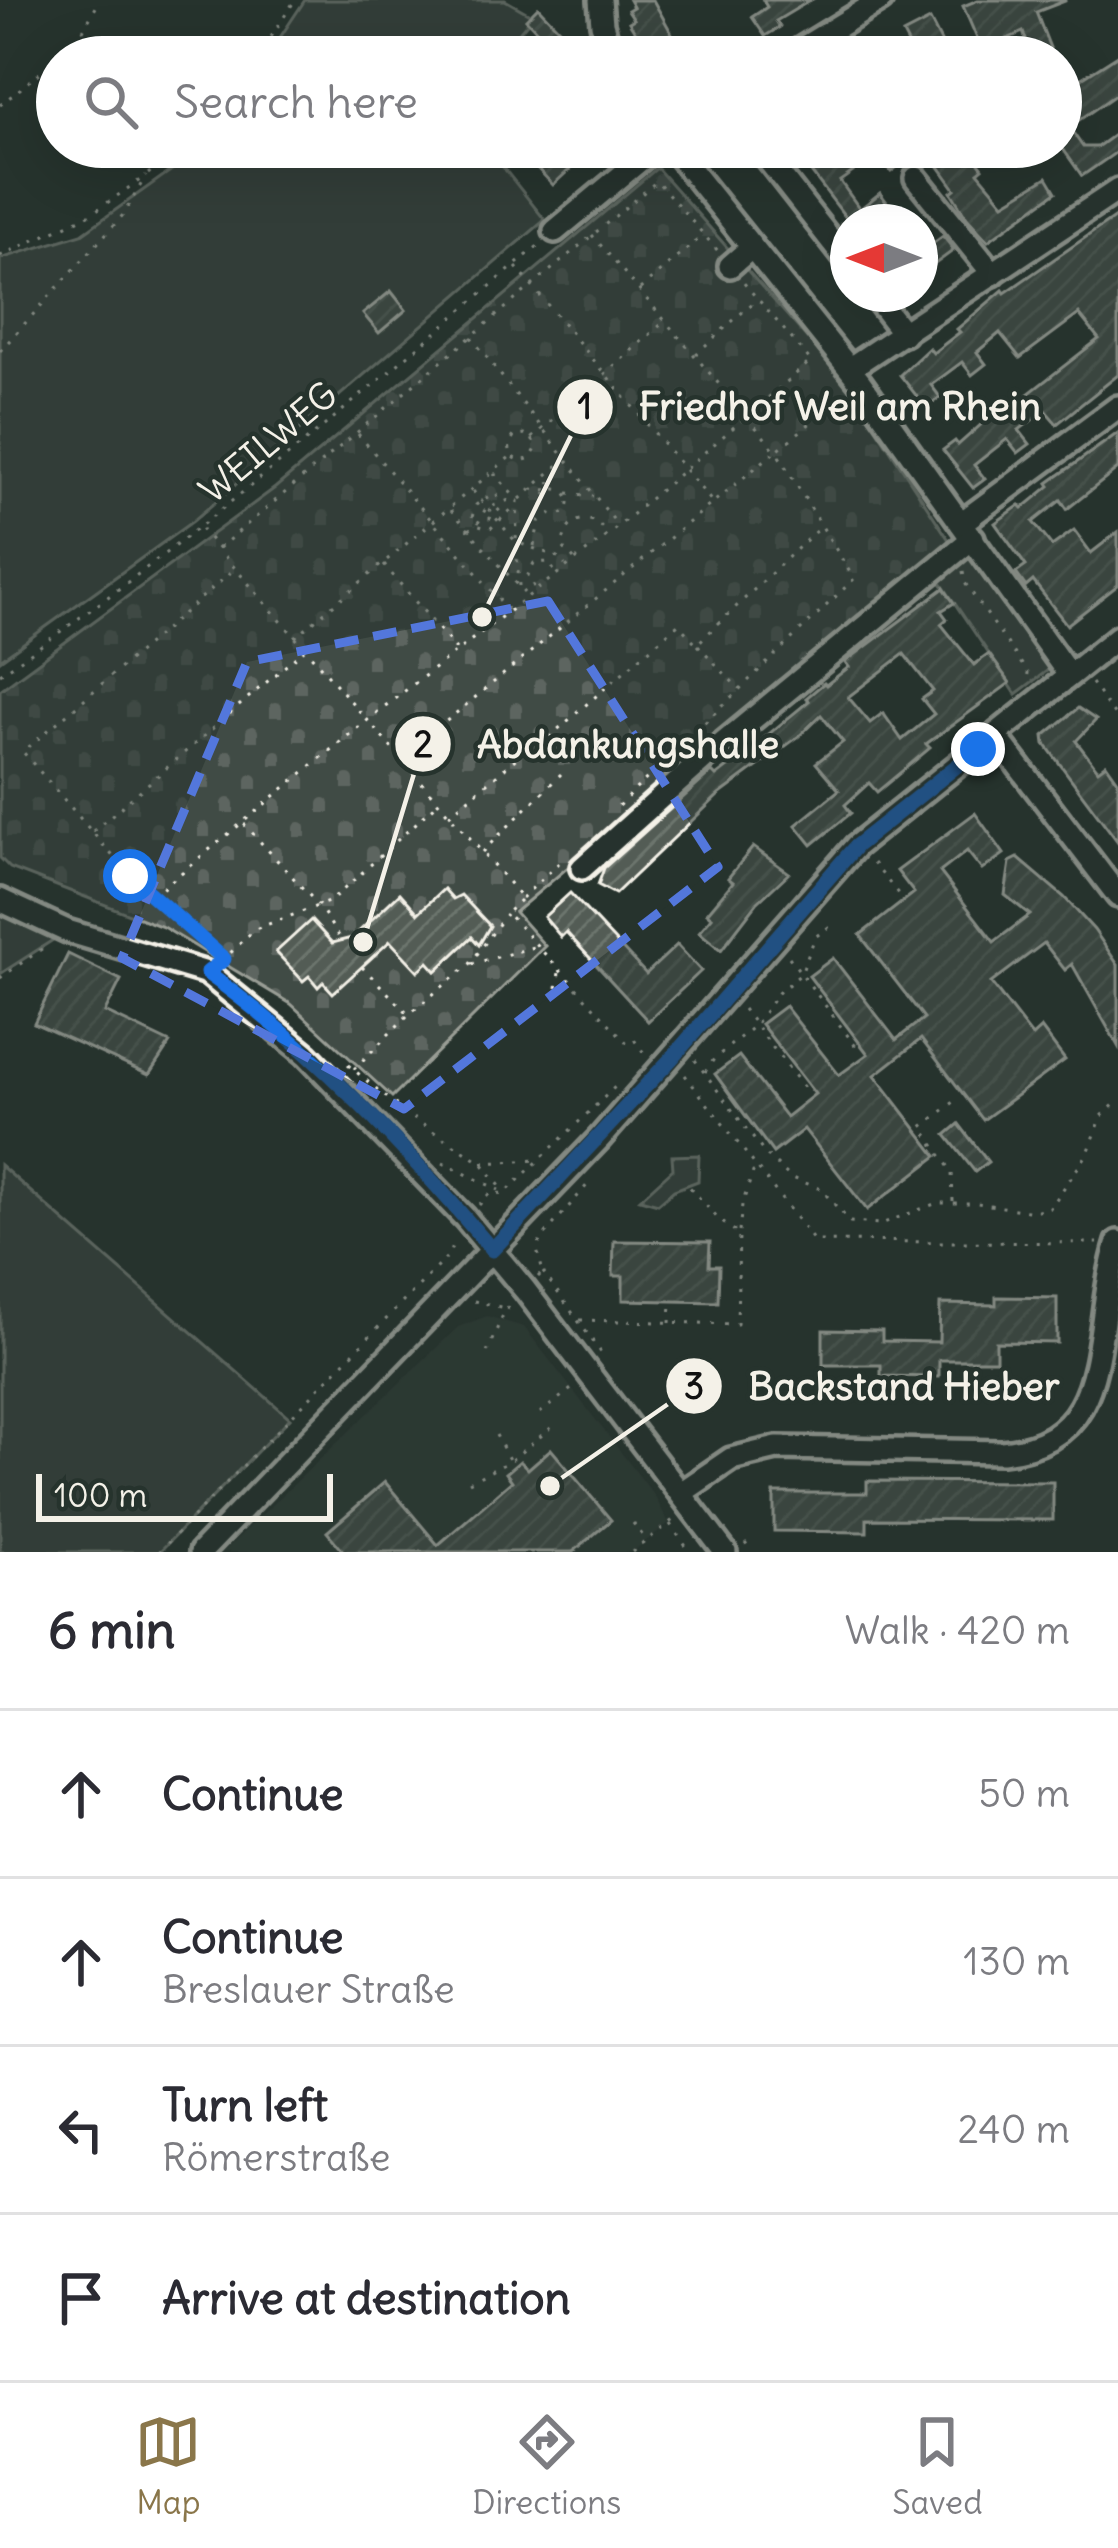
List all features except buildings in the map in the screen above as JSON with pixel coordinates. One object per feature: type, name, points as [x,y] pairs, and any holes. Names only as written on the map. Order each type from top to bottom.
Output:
[{"type":"street","points":[[600,0],[606,36]]},
{"type":"street","points":[[818,36],[881,0]]},
{"type":"street","points":[[556,231],[631,168]]},
{"type":"street","points":[[689,168],[855,375],[1074,671]]},
{"type":"street","points":[[774,168],[830,239]]},
{"type":"street","points":[[916,178],[993,274]]},
{"type":"street","points":[[855,375],[904,334],[1118,190]]},
{"type":"street","points":[[730,266],[752,247]]},
{"type":"street","points":[[887,312],[904,334]]},
{"type":"street","points":[[577,859],[705,758],[1118,406]]},
{"type":"street","points":[[201,1552],[673,1061],[856,846],[1118,637]]},
{"type":"street","points":[[995,735],[1118,896]]},
{"type":"street","points":[[0,900],[67,931],[216,966],[388,1135],[492,1250],[725,1552]]},
{"type":"street","points":[[686,1500],[731,1460],[777,1448],[1002,1452],[1036,1449],[1065,1433],[1091,1406],[1105,1364],[1107,1280],[1118,1243]]},
{"type":"path","points":[[80,36],[100,0]]},
{"type":"path","points":[[272,36],[295,0]]},
{"type":"path","points":[[0,105],[36,76]]},
{"type":"path","points":[[0,256],[91,214],[156,168]]},
{"type":"path","points":[[0,351],[123,215],[146,176]]},
{"type":"path","points":[[153,896],[368,720],[608,535],[811,361],[657,181],[219,548]]},
{"type":"path","name":"WEILWEG","points":[[0,674],[201,529],[556,231]]},
{"type":"path","points":[[639,290],[704,234]]},
{"type":"path","points":[[592,235],[776,452],[854,579],[606,818]]},
{"type":"path","points":[[514,266],[712,503]]},
{"type":"path","points":[[694,356],[757,299]]},
{"type":"path","points":[[532,438],[665,321]]},
{"type":"path","points":[[471,337],[617,524]]},
{"type":"path","points":[[400,759],[776,452],[855,375]]},
{"type":"path","points":[[357,433],[508,610]]},
{"type":"path","points":[[514,436],[532,438],[536,449],[531,458],[521,461],[512,456],[509,445],[514,436]]},
{"type":"path","points":[[296,637],[512,456]]},
{"type":"path","points":[[518,500],[565,460]]},
{"type":"path","points":[[562,513],[569,503],[573,470]]},
{"type":"path","points":[[493,472],[518,500],[519,587]]},
{"type":"path","points":[[534,548],[550,490],[549,473]]},
{"type":"path","points":[[532,489],[595,496]]},
{"type":"path","points":[[472,490],[516,542],[558,557],[566,566]]},
{"type":"path","points":[[492,494],[506,498],[511,510],[500,523],[490,529],[476,524],[472,517],[481,500],[492,494]]},
{"type":"path","points":[[486,508],[512,494]]},
{"type":"path","points":[[469,530],[493,516],[499,504]]},
{"type":"path","points":[[543,504],[549,513],[562,513]]},
{"type":"path","points":[[450,508],[526,596]]},
{"type":"path","points":[[482,519],[486,508]]},
{"type":"path","points":[[562,513],[571,524]]},
{"type":"path","points":[[574,560],[563,547],[571,524],[586,518],[596,521],[608,535]]},
{"type":"path","points":[[697,644],[821,526]]},
{"type":"path","points":[[201,529],[522,898]]},
{"type":"path","points":[[967,530],[965,583],[1028,673],[1025,692],[1033,703]]},
{"type":"path","points":[[536,588],[528,575],[534,563],[548,562],[556,573]]},
{"type":"path","points":[[382,563],[457,650]]},
{"type":"path","points":[[236,568],[23,752],[216,966],[255,928],[320,907],[438,803]]},
{"type":"path","points":[[449,815],[526,750],[530,754],[678,624],[739,689]]},
{"type":"path","points":[[92,832],[305,648]]},
{"type":"path","points":[[1074,671],[1118,720]]},
{"type":"path","points":[[482,852],[561,775]]},
{"type":"path","points":[[243,823],[320,907],[341,941]]},
{"type":"path","points":[[868,856],[904,901]]},
{"type":"path","points":[[353,1070],[409,1014],[470,964],[522,898],[577,859]]},
{"type":"path","points":[[508,913],[629,1045],[635,1041],[704,1074],[765,1154],[790,1177],[821,1189],[850,1222],[881,1224],[937,1203],[1034,1212],[1050,1208],[1088,1154],[1102,1116],[1117,1102]]},
{"type":"path","points":[[704,1074],[801,974],[815,937],[833,924]]},
{"type":"path","points":[[0,978],[67,931]]},
{"type":"path","points":[[470,964],[537,946]]},
{"type":"path","points":[[783,951],[860,1052]]},
{"type":"path","points":[[362,967],[409,1014]]},
{"type":"path","points":[[557,988],[559,970]]},
{"type":"path","points":[[740,1005],[808,1094]]},
{"type":"path","points":[[338,1057],[407,1115],[482,1163],[505,1193]]},
{"type":"path","points":[[673,1061],[814,1241],[1118,1243]]},
{"type":"path","points":[[953,1203],[952,1172],[922,1127],[954,1102]]},
{"type":"path","points":[[427,1154],[505,1193]]},
{"type":"path","points":[[482,1163],[539,1160],[505,1193]]},
{"type":"path","points":[[578,1320],[737,1324],[742,1205],[753,1172],[759,1168]]},
{"type":"path","points":[[547,1229],[560,1222],[589,1183]]},
{"type":"path","points":[[687,1184],[719,1220],[739,1234]]},
{"type":"path","points":[[159,1552],[439,1265]]},
{"type":"path","points":[[670,1301],[670,1323]]},
{"type":"path","points":[[487,1352],[506,1308]]},
{"type":"path","points":[[704,1324],[704,1335]]},
{"type":"path","points":[[540,1413],[580,1382]]},
{"type":"path","points":[[469,1482],[512,1464],[552,1427]]},
{"type":"path","points":[[496,1435],[512,1464]]},
{"type":"path","points":[[632,1552],[669,1523],[686,1500]]},
{"type":"path","points":[[633,1523],[646,1541]]},
{"type":"path","points":[[669,1523],[690,1552]]},
{"type":"highlighted area","points":[[548,601],[718,867],[404,1109],[122,958],[247,662]]},
{"type":"shaded area","points":[[487,1316],[524,1327],[654,1495],[669,1523],[632,1552],[223,1552],[458,1327]]},
{"type":"green space","points":[[305,0],[505,0],[533,16],[516,36],[281,36]]},
{"type":"green space","points":[[175,168],[504,168],[545,220],[193,521],[0,660],[0,259],[82,234]]},
{"type":"green space","points":[[657,168],[845,381],[951,543],[515,912],[545,946],[392,1097],[291,1004],[163,927],[10,868],[0,858],[0,690],[275,488]]},
{"type":"green space","points":[[973,538],[1059,662],[1016,694],[933,571]]},
{"type":"green space","points":[[0,900],[67,931],[0,974]]},
{"type":"green space","points":[[699,1155],[698,1181],[674,1190],[658,1204],[640,1199],[673,1169],[672,1156]]},
{"type":"green space","points":[[0,1165],[290,1418],[159,1552],[0,1552]]},
{"type":"place","name":"Friedhof Weil am Rhein","points":[[482,617]]},
{"type":"place","name":"Abdankungshalle","points":[[363,942]]},
{"type":"place","name":"Backstand Hieber","points":[[550,1486]]},
{"type":"route","points":[[130,876],[224,959],[207,973],[306,1054],[388,1135],[492,1250],[672,1058],[856,846],[978,749]]}]
